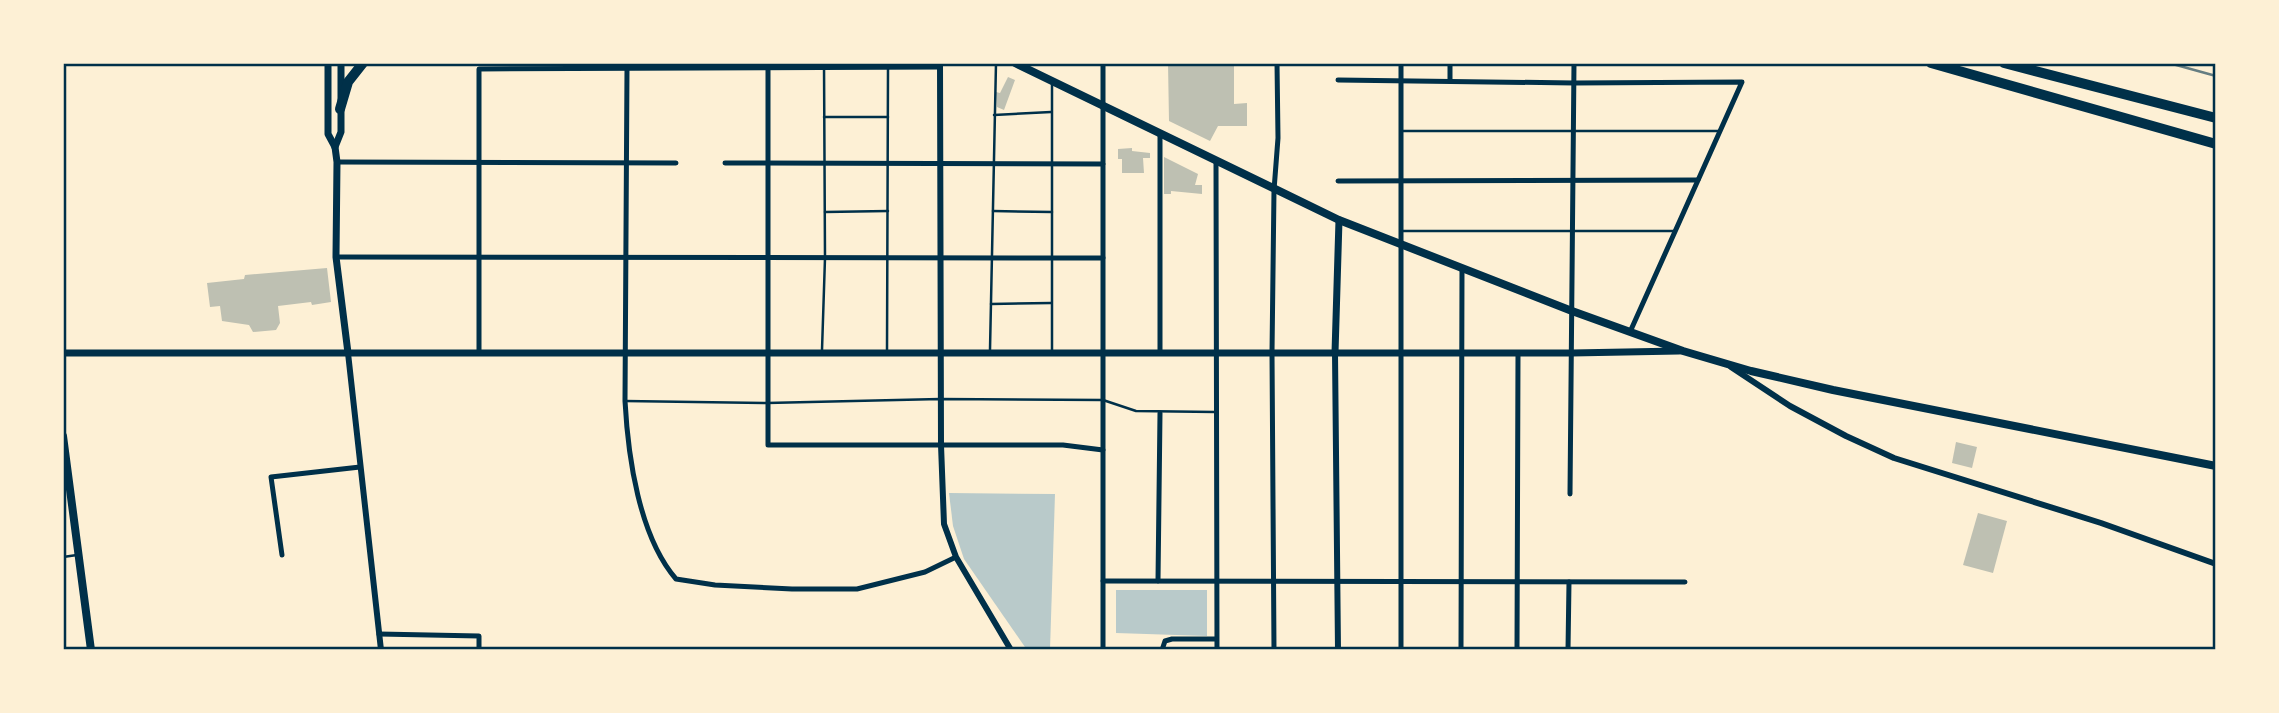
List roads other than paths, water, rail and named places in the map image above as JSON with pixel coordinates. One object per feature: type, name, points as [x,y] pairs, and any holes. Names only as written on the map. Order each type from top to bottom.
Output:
[{"type":"highway","points":[[340,109],[348,82],[363,63]]},
{"type":"highway","points":[[1931,63],[2216,144]]},
{"type":"highway","points":[[2004,63],[2216,118]]},
{"type":"main road","points":[[328,63],[328,134],[335,147],[337,162],[337,257],[348,353]]},
{"type":"main road","points":[[335,147],[341,132],[341,63]]},
{"type":"main road","points":[[1015,63],[1339,220],[1572,311],[1683,351],[1833,390],[2216,466]]},
{"type":"main road","points":[[1335,353],[1339,220]]},
{"type":"main road","points":[[63,353],[1683,351]]},
{"type":"main road","points":[[63,436],[91,650]]},
{"type":"street","points":[[1103,63],[1103,650]]},
{"type":"street","points":[[1274,650],[1272,353],[1274,190],[1278,138],[1277,63]]},
{"type":"street","points":[[1401,63],[1401,650]]},
{"type":"street","points":[[1450,63],[1450,81]]},
{"type":"street","points":[[1570,494],[1574,63]]},
{"type":"street","points":[[479,353],[479,69],[824,65],[888,68],[902,65],[940,65],[940,445],[944,524],[956,557],[1011,650]]},
{"type":"street","points":[[768,66],[768,444],[1063,445],[1103,450]]},
{"type":"street","points":[[627,68],[627,445],[635,488],[664,565],[676,579],[715,585],[805,590],[857,589],[925,572],[956,557]]},
{"type":"street","points":[[1338,80],[1742,82],[1630,332]]},
{"type":"street","points":[[1160,134],[1160,353]]},
{"type":"street","points":[[337,162],[676,163]]},
{"type":"street","points":[[1216,162],[1217,650]]},
{"type":"street","points":[[725,163],[1103,164]]},
{"type":"street","points":[[1338,181],[1698,180]]},
{"type":"street","points":[[337,257],[1103,258]]},
{"type":"street","points":[[1461,650],[1462,268]]},
{"type":"street","points":[[348,353],[381,650]]},
{"type":"street","points":[[1335,353],[1338,650]]},
{"type":"street","points":[[1517,650],[1518,353]]},
{"type":"street","points":[[1727,364],[1790,406],[1894,458],[2101,523],[2216,564]]},
{"type":"street","points":[[1158,581],[1160,413]]},
{"type":"street","points":[[282,555],[271,477],[360,467]]},
{"type":"street","points":[[1103,581],[1685,582]]},
{"type":"street","points":[[1568,650],[1569,582]]},
{"type":"street","points":[[379,634],[479,636],[479,650]]},
{"type":"street","points":[[1162,648],[1165,641],[1172,639],[1216,639]]},
{"type":"lane","points":[[990,353],[996,63]]},
{"type":"lane","points":[[821,353],[825,258],[824,65]]},
{"type":"lane","points":[[887,353],[888,68]]},
{"type":"lane","points":[[1052,81],[1052,353]]},
{"type":"lane","points":[[995,114],[1052,112]]},
{"type":"lane","points":[[824,117],[888,117]]},
{"type":"lane","points":[[1401,131],[1720,131]]},
{"type":"lane","points":[[825,212],[888,211]]},
{"type":"lane","points":[[993,211],[1052,212]]},
{"type":"lane","points":[[1401,231],[1675,231]]},
{"type":"lane","points":[[991,304],[1052,303]]},
{"type":"lane","points":[[625,401],[1103,400],[1123,408],[1160,413],[1217,412]]},
{"type":"lane","points":[[63,557],[78,555]]},
{"type":"railway","points":[[2169,63],[2216,76]]}]
